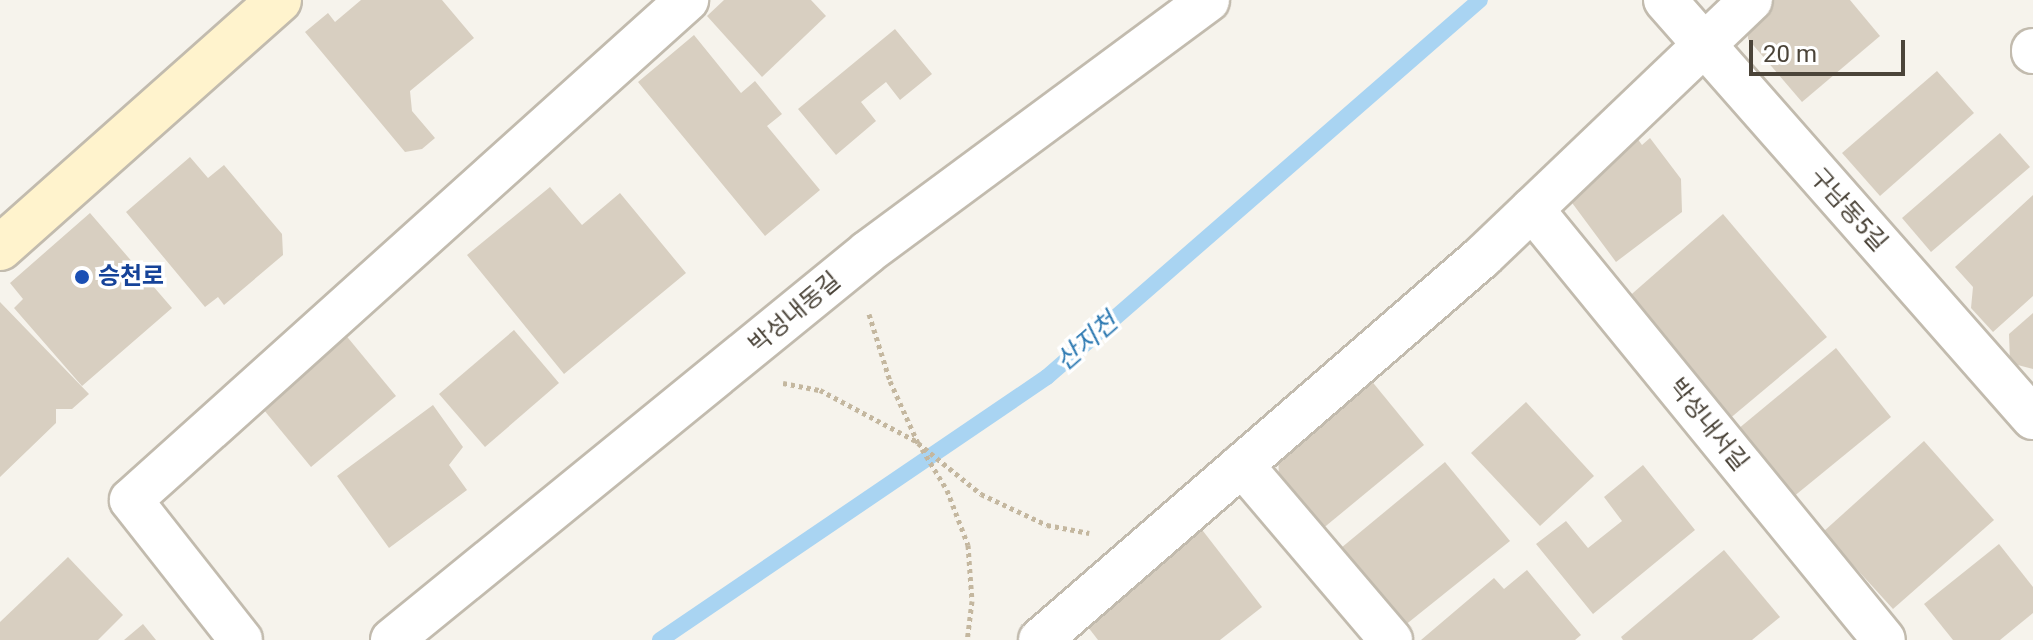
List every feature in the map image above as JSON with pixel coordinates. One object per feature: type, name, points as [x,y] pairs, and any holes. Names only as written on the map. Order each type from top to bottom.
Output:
[{"type":"main road","points":[[0,248],[279,0]]},
{"type":"street","points":[[241,640],[131,500],[687,0]]},
{"type":"street","name":"박성내동길","points":[[392,640],[868,252],[1208,0]]},
{"type":"street","name":"구남동5길","points":[[1665,0],[2033,418]]},
{"type":"street","points":[[1040,640],[1532,209],[1751,0]]},
{"type":"street","name":"박성내서길","points":[[1532,209],[1884,640]]},
{"type":"street","points":[[1242,465],[1391,640]]},
{"type":"path","points":[[868,252],[864,298],[890,381],[918,443],[947,490],[968,545],[972,601],[967,640]]},
{"type":"path","points":[[725,371],[820,390],[918,443],[981,494],[1047,525],[1148,546]]},
{"type":"building","points":[[361,0],[442,0],[474,38],[410,91],[412,111],[435,138],[422,149],[405,152],[305,32],[328,13],[335,22]]},
{"type":"building","points":[[724,0],[811,0],[826,16],[762,77],[707,16]]},
{"type":"building","points":[[1759,0],[1850,0],[1880,36],[1802,102],[1748,39],[1747,11]]},
{"type":"building","points":[[895,29],[932,74],[900,100],[886,82],[861,102],[876,121],[836,155],[798,109]]},
{"type":"building","points":[[694,35],[741,93],[755,81],[782,114],[767,126],[820,190],[765,236],[638,82]]},
{"type":"building","points":[[1937,71],[1974,113],[1880,196],[1842,153]]},
{"type":"building","points":[[1627,124],[1642,145],[1650,138],[1681,179],[1682,212],[1616,262],[1561,188]]},
{"type":"building","points":[[2000,133],[2030,167],[1931,252],[1902,218]]},
{"type":"building","points":[[190,157],[208,178],[224,165],[282,234],[283,255],[224,305],[218,297],[205,307],[126,212]]},
{"type":"building","points":[[550,187],[582,225],[620,193],[686,273],[564,374],[467,255]]},
{"type":"building","points":[[2033,195],[2033,296],[1993,332],[1971,308],[1973,287],[1955,267]]},
{"type":"building","points":[[90,213],[172,308],[82,386],[14,308],[23,299],[10,283]]},
{"type":"building","points":[[1723,214],[1827,337],[1728,420],[1625,300]]},
{"type":"building","points":[[0,302],[89,394],[72,409],[56,409],[56,423],[0,477]]},
{"type":"building","points":[[2033,313],[2033,369],[2010,363],[2009,334]]},
{"type":"building","points":[[514,330],[559,383],[485,447],[439,394]]},
{"type":"building","points":[[344,333],[396,396],[311,467],[259,404]]},
{"type":"building","points":[[1836,348],[1891,417],[1787,502],[1732,434]]},
{"type":"building","points":[[1370,379],[1424,445],[1321,530],[1279,479],[1278,451]]},
{"type":"building","points":[[1526,402],[1594,476],[1540,526],[1471,453]]},
{"type":"building","points":[[433,405],[463,447],[449,465],[467,490],[389,548],[337,476]]},
{"type":"building","points":[[1924,441],[1994,520],[1893,609],[1823,532]]},
{"type":"building","points":[[1445,462],[1510,541],[1404,626],[1341,548]]},
{"type":"building","points":[[1643,465],[1695,530],[1593,614],[1536,544],[1566,521],[1588,548],[1622,521],[1604,497]]},
{"type":"building","points":[[1192,531],[1203,531],[1262,607],[1220,640],[1098,640],[1081,618]]},
{"type":"building","points":[[1999,544],[2033,587],[2033,613],[2000,640],[1953,640],[1924,604]]},
{"type":"building","points":[[1724,550],[1780,617],[1752,640],[1623,640],[1621,637]]},
{"type":"building","points":[[68,557],[123,615],[98,640],[0,640],[0,622]]},
{"type":"building","points":[[1527,570],[1581,635],[1575,640],[1421,640],[1494,578],[1504,589]]},
{"type":"building","points":[[143,624],[156,640],[124,640]]},
{"type":"waterway","name":"산지천","points":[[660,640],[1047,377],[1480,0]]},
{"type":"place","name":"승천로","points":[[82,277]]}]
